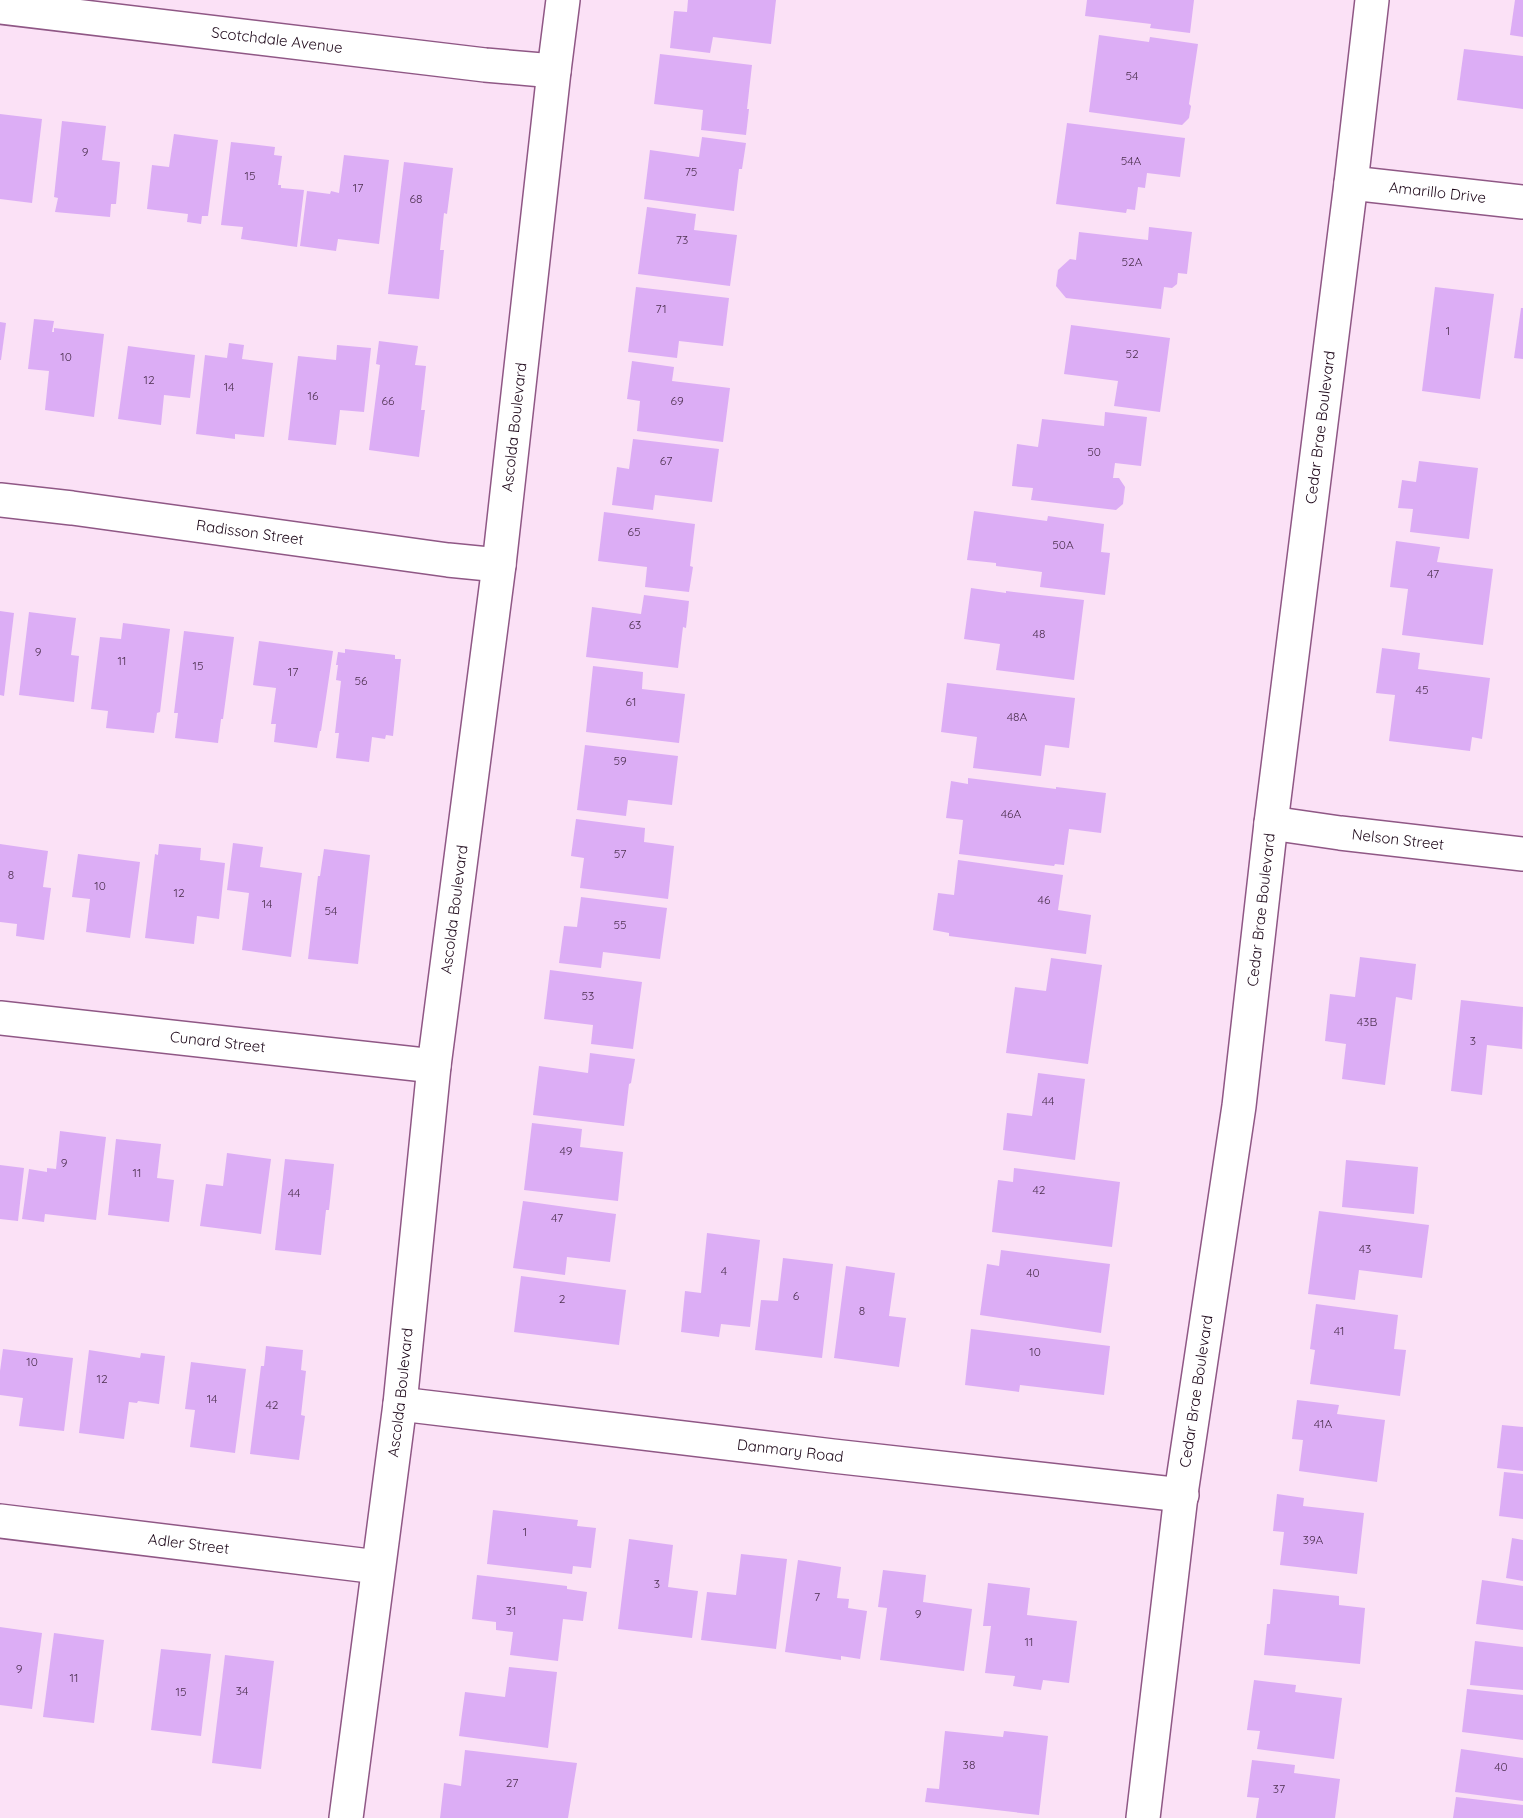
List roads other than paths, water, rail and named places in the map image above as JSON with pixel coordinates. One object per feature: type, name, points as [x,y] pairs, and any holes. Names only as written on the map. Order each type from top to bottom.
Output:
[{"type":"street","name":"Ascolda Boulevard","points":[[346,1818],[400,1404],[434,1066],[499,565],[563,0]]},
{"type":"street","name":"Cedar Brae Boulevard","points":[[1143,1818],[1182,1495],[1239,1107],[1271,823],[1372,0]]},
{"type":"street","name":"Scotchdale Avenue","points":[[0,7],[554,71]]},
{"type":"street","name":"Amarillo Drive","points":[[1351,183],[1523,202]]},
{"type":"street","name":"Radisson Street","points":[[0,500],[499,565]]},
{"type":"street","name":"Nelson Street","points":[[1271,823],[1523,854]]},
{"type":"street","name":"Cunard Street","points":[[0,1018],[434,1066]]},
{"type":"street","name":"Danmary Road","points":[[400,1404],[786,1451],[1182,1495]]},
{"type":"street","name":"Adler Street","points":[[0,1521],[378,1567]]}]
